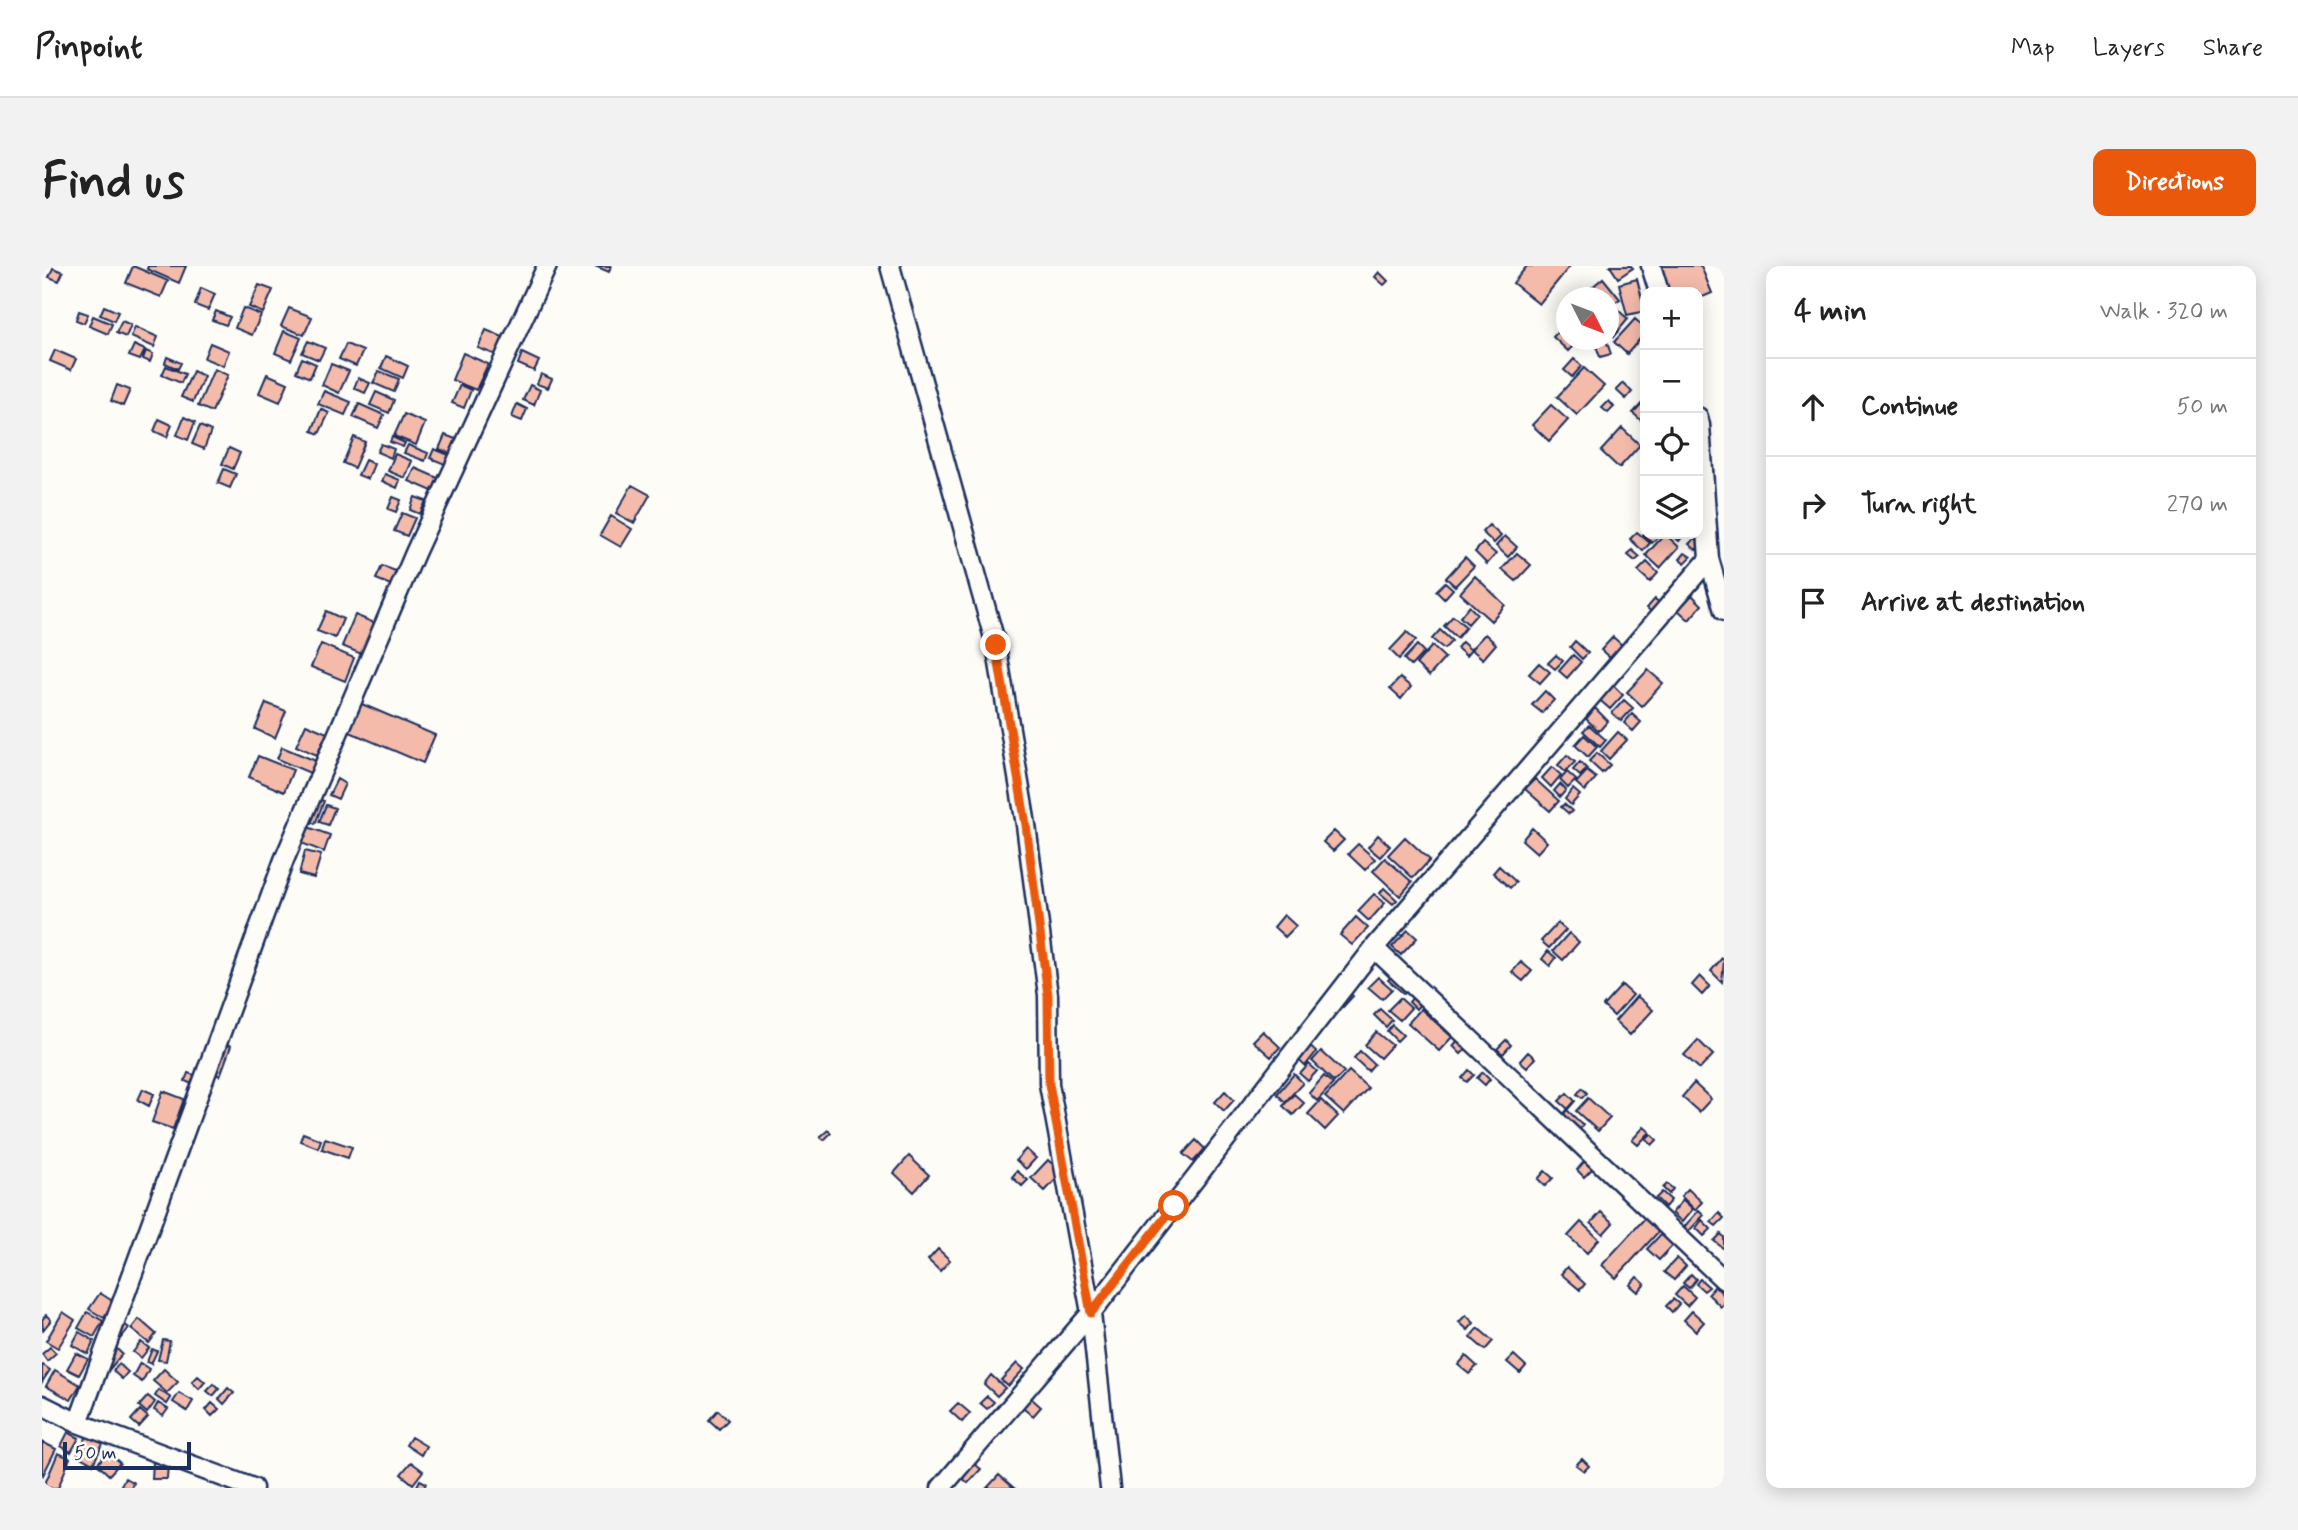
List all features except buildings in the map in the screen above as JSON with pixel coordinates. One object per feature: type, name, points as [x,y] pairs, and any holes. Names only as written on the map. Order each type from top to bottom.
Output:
[{"type":"street","points":[[78,1423],[289,848],[415,553],[547,266]]},
{"type":"street","points":[[890,266],[996,645],[1026,825],[1048,995],[1049,1084],[1091,1313],[1110,1488]]},
{"type":"street","points":[[1651,266],[1657,287]]},
{"type":"street","points":[[1703,470],[1709,559],[1724,611]]},
{"type":"street","points":[[941,1488],[1091,1313],[1374,948],[1709,559]]},
{"type":"street","points":[[1374,948],[1724,1280]]},
{"type":"street","points":[[42,1405],[78,1423],[253,1488]]},
{"type":"route","points":[[996,645],[1026,825],[1048,995],[1049,1084],[1091,1313],[1174,1206]]}]
